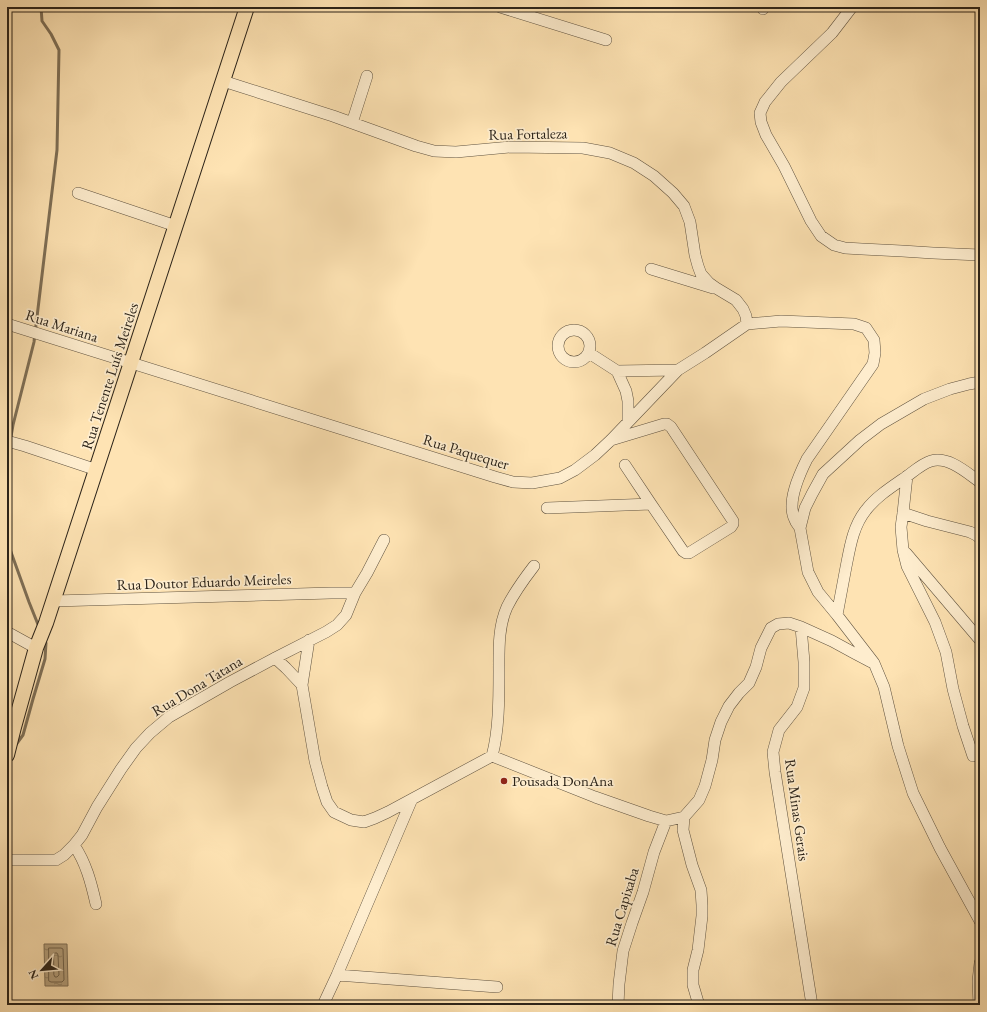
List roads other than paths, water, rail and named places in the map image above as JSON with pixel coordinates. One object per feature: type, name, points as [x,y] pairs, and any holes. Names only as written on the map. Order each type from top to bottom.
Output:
[{"type":"main road","name":"Rua Tenente Luís Meireles","points":[[7,755],[38,644],[54,601],[97,470],[247,7]]},
{"type":"street","points":[[500,7],[606,40]]},
{"type":"street","points":[[852,7],[832,33],[781,82],[765,102],[760,113],[761,122],[766,135],[784,166],[811,221],[821,236],[834,245],[851,248],[980,255]]},
{"type":"street","points":[[352,123],[366,76]]},
{"type":"street","name":"Rua Fortaleza","points":[[223,81],[333,116],[434,151],[456,152],[512,147],[583,148],[610,153],[634,163],[654,176],[674,193],[684,206],[690,222],[698,266],[704,278],[716,288],[736,300],[743,309],[747,324]]},
{"type":"street","points":[[78,192],[176,226]]},
{"type":"street","points":[[652,270],[716,288]]},
{"type":"street","points":[[747,324],[781,321],[854,324],[866,328],[874,340],[875,353],[873,364],[854,389],[807,459],[799,476],[794,492],[792,507],[794,519],[800,528],[808,572],[818,592],[874,663],[884,687],[898,746],[913,792],[940,848],[980,921]]},
{"type":"street","name":"Rua Mariana","points":[[7,324],[131,364]]},
{"type":"street","name":"Rua Paquequer","points":[[131,364],[480,473],[513,482],[532,483],[560,478],[575,470],[611,440],[678,370],[747,324]]},
{"type":"street","points":[[589,353],[617,371],[626,391],[628,401],[628,422]]},
{"type":"street","points":[[617,371],[678,370]]},
{"type":"street","points":[[800,528],[805,508],[822,474],[860,440],[881,424],[924,399],[950,389],[980,382]]},
{"type":"street","points":[[611,440],[664,424],[671,426],[733,521],[733,524],[731,527],[689,553],[686,553],[683,551],[625,465]]},
{"type":"street","points":[[7,441],[97,470]]},
{"type":"street","points":[[836,615],[853,535],[866,510],[879,496],[922,466],[932,461],[940,460],[949,462],[980,482]]},
{"type":"street","points":[[907,476],[901,527],[903,550],[908,566],[935,622],[946,652],[953,689],[973,756]]},
{"type":"street","points":[[547,508],[651,504]]},
{"type":"street","points":[[903,513],[970,532],[980,538]]},
{"type":"street","name":"Rua Dona Tatana","points":[[7,860],[56,860],[64,855],[82,835],[97,807],[136,748],[150,733],[169,717],[274,658],[338,625],[346,615],[355,593],[367,574],[384,540]]},
{"type":"street","points":[[903,550],[980,640]]},
{"type":"street","points":[[309,640],[302,685],[315,761],[322,787],[327,802],[334,812],[350,820],[364,822],[388,812],[492,756],[496,737],[501,626],[507,608],[534,566]]},
{"type":"street","name":"Rua Doutor Eduardo Meireles","points":[[54,601],[331,592],[355,593]]},
{"type":"street","points":[[492,756],[595,797],[649,816],[666,821],[684,817],[699,800],[705,786],[720,722],[729,706],[749,683],[756,667],[761,648],[771,628],[778,624],[789,623],[801,627],[874,663]]},
{"type":"street","name":"Rua Minas Gerais","points":[[801,627],[804,662],[804,688],[797,707],[778,730],[773,752],[812,1005]]},
{"type":"street","points":[[7,632],[38,644]]},
{"type":"street","points":[[274,658],[302,685]]},
{"type":"street","points":[[323,1005],[338,975],[412,799]]},
{"type":"street","points":[[684,817],[683,830],[692,865],[701,890],[702,916],[698,950],[693,970],[693,985],[700,1005]]},
{"type":"street","name":"Rua Capixaba","points":[[618,1005],[623,951],[644,892],[654,852],[666,821]]},
{"type":"street","points":[[74,845],[82,856],[96,904]]},
{"type":"street","points":[[979,1005],[978,981],[980,963]]},
{"type":"street","points":[[338,975],[497,987]]},
{"type":"water","points":[[44,944],[67,944],[68,986],[45,986]]},
{"type":"waterway","points":[[7,460],[13,425],[34,342],[57,150],[59,50],[42,21],[41,7]]},
{"type":"waterway","points":[[7,541],[39,627]]},
{"type":"waterway","points":[[15,746],[23,735],[45,659],[46,643],[44,640]]},
{"type":"place","name":"Pousada DonAna","points":[[504,781]]}]
